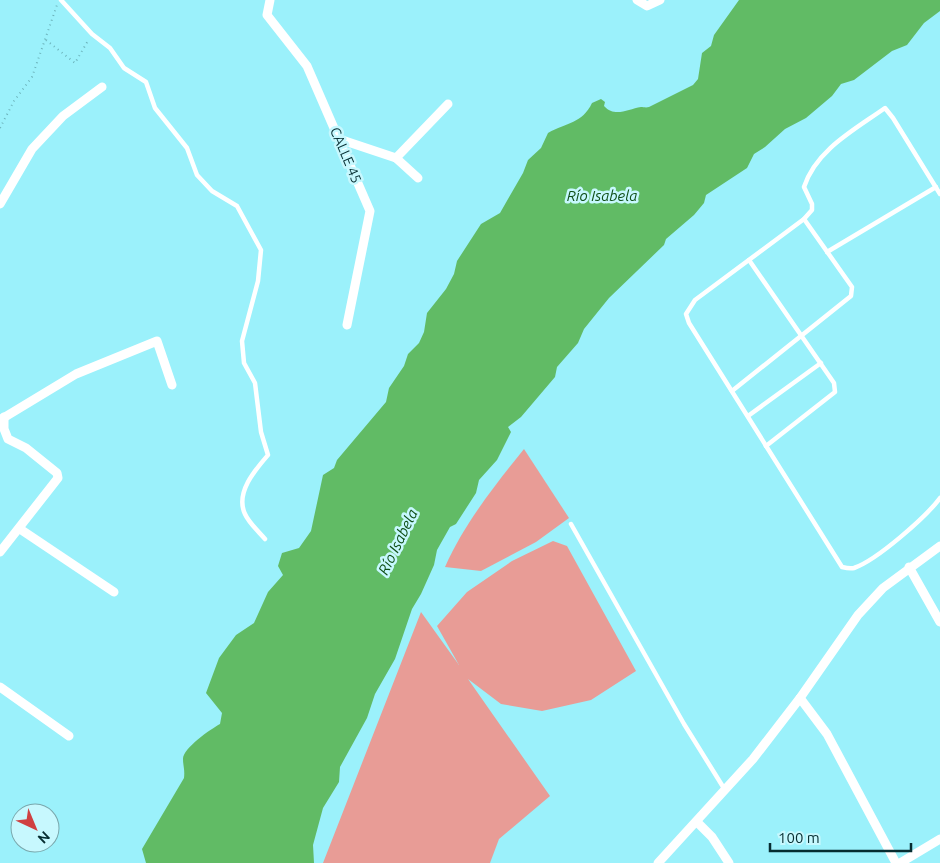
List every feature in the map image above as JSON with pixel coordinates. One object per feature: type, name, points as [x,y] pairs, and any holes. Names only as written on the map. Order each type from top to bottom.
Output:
[{"type":"street","name":"CALLE 45","points":[[270,0],[267,15],[307,66],[370,211],[347,325]]},
{"type":"street","points":[[637,0],[647,6],[660,0]]},
{"type":"street","points":[[0,204],[32,149],[63,116],[102,87]]},
{"type":"street","points":[[396,158],[448,104]]},
{"type":"street","points":[[339,139],[396,158],[418,178]]},
{"type":"street","points":[[0,552],[39,506],[58,475],[26,448],[8,439],[2,419],[76,374],[157,341],[172,385]]},
{"type":"street","points":[[20,529],[114,592]]},
{"type":"street","points":[[658,863],[753,759],[800,698],[858,615],[883,588],[940,546]]},
{"type":"street","points":[[909,567],[940,622]]},
{"type":"street","points":[[0,688],[69,736]]},
{"type":"street","points":[[800,698],[827,734],[896,863]]},
{"type":"street","points":[[697,822],[712,837],[729,863]]},
{"type":"street","points":[[900,863],[940,839]]},
{"type":"lane","points":[[60,0],[92,34],[110,48],[124,68],[146,82],[155,108],[187,148],[197,175],[212,191],[238,206],[260,250],[258,281],[242,341],[244,363],[255,383],[261,432],[268,455],[254,471],[242,500],[245,515],[265,539]]},
{"type":"lane","points":[[940,194],[885,108],[831,145],[807,176],[804,187],[812,204],[812,210],[804,219],[695,300],[686,314],[689,322],[842,567],[852,568],[877,555],[930,511],[940,498]]},
{"type":"lane","points":[[827,252],[936,188]]},
{"type":"lane","points":[[732,391],[851,296],[852,287],[804,219]]},
{"type":"lane","points":[[749,260],[834,382],[836,392],[766,446]]},
{"type":"lane","points":[[748,416],[821,363]]},
{"type":"lane","points":[[571,524],[684,724],[725,790]]},
{"type":"path","points":[[0,128],[14,101],[32,77],[60,0]]},
{"type":"path","points":[[46,40],[75,63],[92,34]]},
{"type":"shaded area","points":[[524,449],[569,518],[536,542],[481,571],[445,567],[471,520]]},
{"type":"shaded area","points":[[553,541],[567,546],[636,671],[591,700],[542,711],[501,704],[468,679],[550,796],[499,839],[490,863],[323,863],[421,612],[459,665],[437,626],[467,592],[512,561]]},
{"type":"water","name":"Río Isabela","points":[[739,0],[940,0],[940,11],[924,23],[907,45],[892,51],[854,80],[841,84],[832,96],[806,118],[785,129],[754,154],[747,168],[706,195],[704,203],[694,215],[666,239],[664,245],[609,298],[584,329],[578,343],[557,367],[555,377],[521,417],[508,427],[511,432],[497,460],[479,480],[476,493],[456,524],[450,527],[437,550],[434,565],[412,609],[395,659],[375,694],[367,718],[340,767],[339,782],[323,808],[313,845],[314,863],[146,863],[142,849],[184,778],[184,755],[198,739],[220,724],[222,713],[206,693],[219,658],[236,635],[254,623],[268,592],[283,575],[278,566],[282,553],[299,548],[311,531],[323,475],[334,468],[337,460],[386,402],[389,388],[404,366],[408,354],[419,343],[424,332],[427,313],[446,289],[454,274],[457,261],[481,224],[500,213],[523,173],[528,160],[541,148],[548,133],[579,119],[592,103],[601,99],[605,102],[604,106],[608,110],[622,112],[648,107],[693,85],[698,79],[702,53],[711,46],[714,35]]}]
